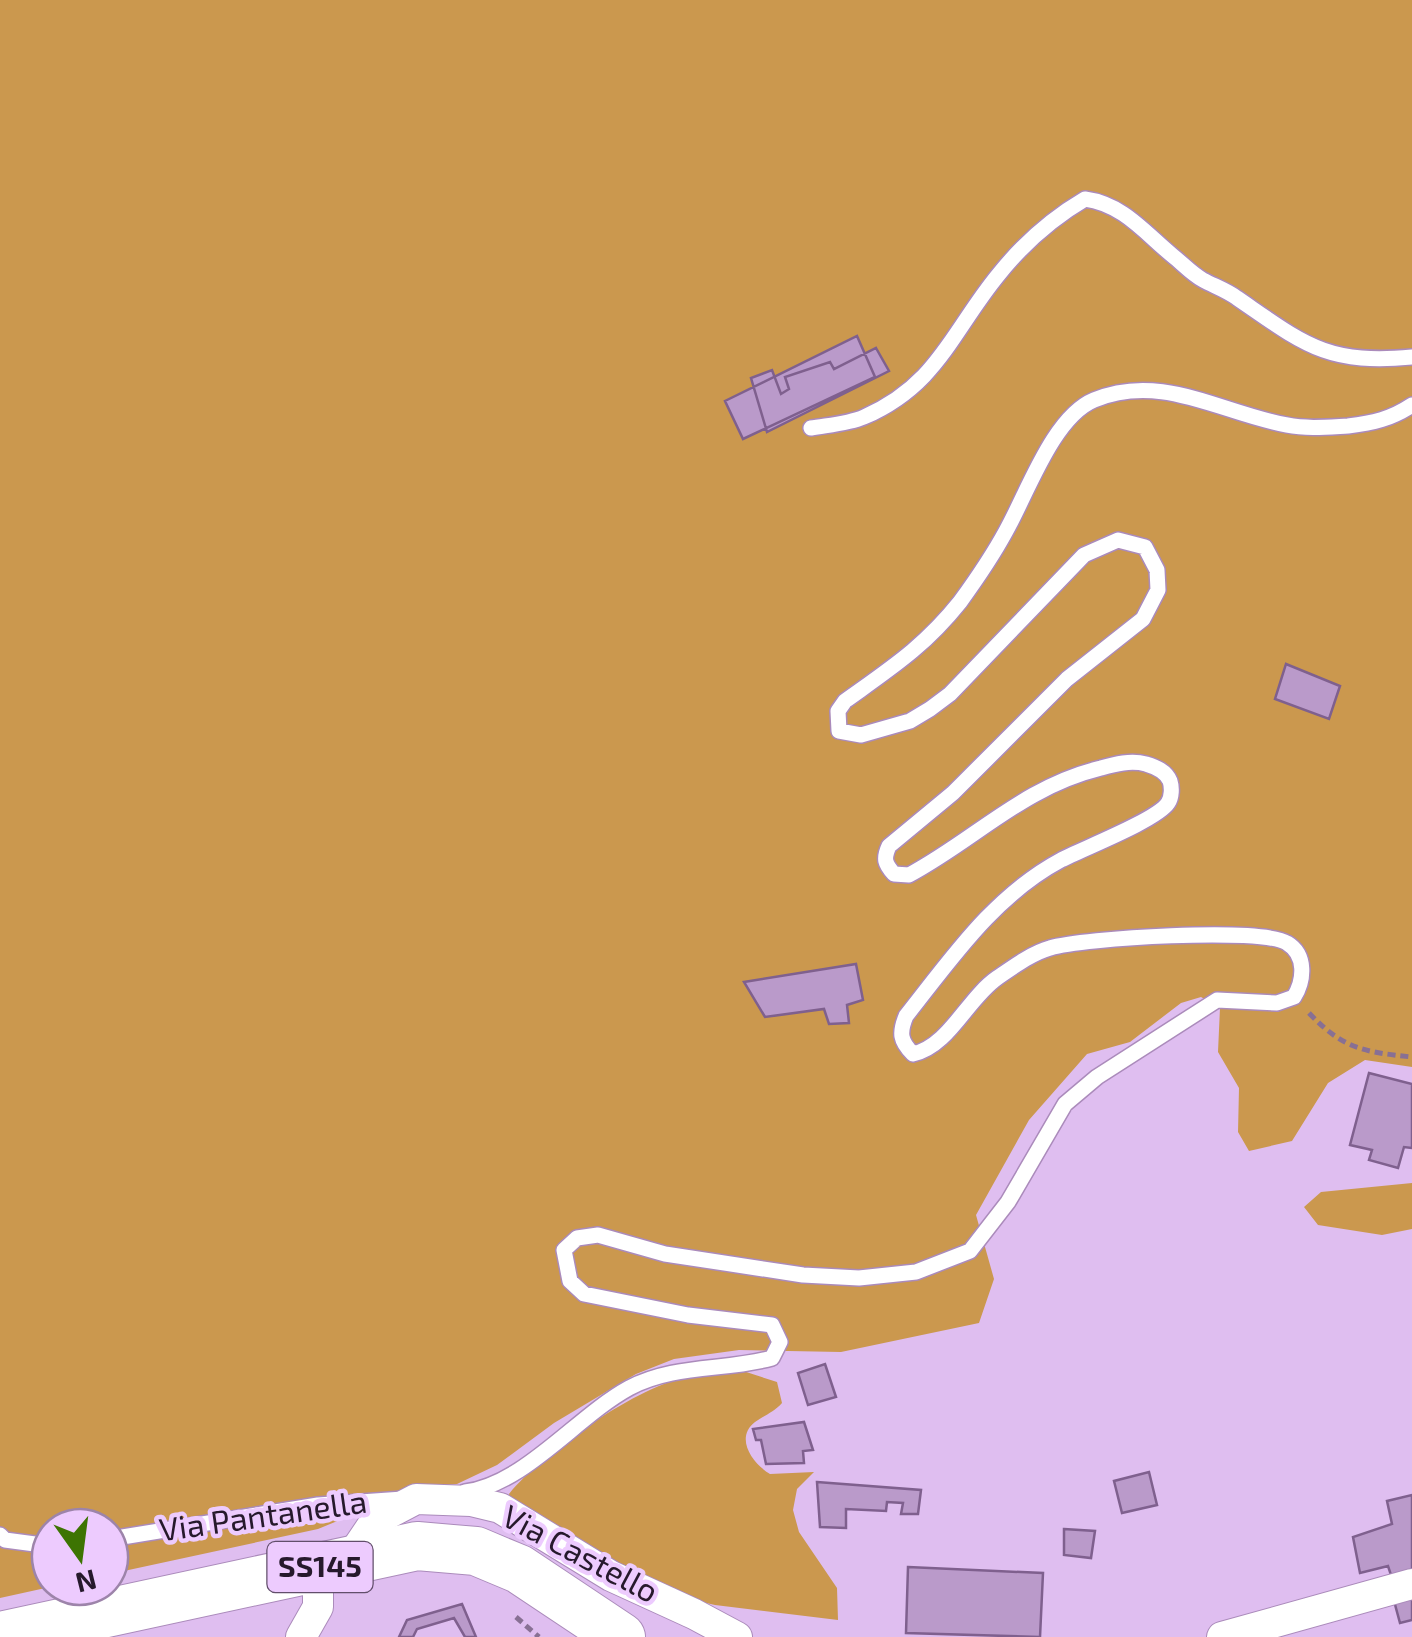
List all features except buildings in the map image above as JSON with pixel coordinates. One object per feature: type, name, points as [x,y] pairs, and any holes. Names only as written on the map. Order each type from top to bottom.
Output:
[{"type":"main road","name":"SS145","points":[[0,1636],[418,1546],[476,1550],[519,1569],[620,1637]]},
{"type":"street","points":[[302,1637],[333,1563],[376,1520],[416,1499]]},
{"type":"street","name":"Via Castello","points":[[416,1499],[471,1501],[500,1508],[610,1576],[737,1637]]},
{"type":"street","points":[[1222,1637],[1412,1584]]},
{"type":"lane","points":[[811,428],[861,418],[916,384],[942,358],[997,276],[1042,227],[1085,199],[1105,202],[1124,213],[1199,278],[1314,348],[1353,358],[1412,356]]},
{"type":"lane","points":[[1294,998],[1303,972],[1298,956],[1290,944],[1267,936],[1207,934],[1080,944],[1051,948],[994,980],[976,994],[930,1050],[913,1054],[902,1043],[900,1030],[906,1016],[1000,902],[1056,863],[1149,818],[1168,804],[1172,792],[1169,778],[1158,768],[1140,762],[1117,764],[1022,799],[909,876],[894,874],[884,856],[889,846],[953,793],[1068,679],[1143,619],[1158,590],[1156,570],[1145,547],[1118,540],[1084,555],[950,694],[910,722],[852,736],[839,730],[838,710],[928,641],[1004,535],[1052,442],[1077,410],[1091,401],[1125,390],[1150,388],[1287,426],[1321,428],[1378,422],[1412,405]]},
{"type":"lane","name":"Via Pantanella","points":[[130,1536],[318,1504],[416,1499],[476,1491],[508,1477],[629,1388],[680,1370],[747,1365],[772,1358],[780,1342],[772,1325],[584,1294],[570,1281],[564,1250],[577,1238],[598,1235],[665,1254],[803,1274],[859,1278],[916,1272],[970,1251],[1008,1202],[1064,1104],[1097,1078],[1216,1000],[1277,1003],[1294,998]]},
{"type":"lane","points":[[0,1534],[5,1540],[30,1543]]},
{"type":"path","points":[[1294,998],[1329,1034],[1358,1051],[1412,1057]]},
{"type":"shaded area","points":[[0,0],[1412,0],[1412,1067],[1365,1060],[1328,1083],[1292,1141],[1249,1151],[1238,1132],[1239,1088],[1218,1052],[1220,1008],[1201,997],[1181,1003],[1130,1042],[1087,1054],[1029,1120],[976,1215],[994,1279],[979,1323],[841,1352],[739,1350],[674,1359],[636,1374],[554,1423],[497,1465],[457,1484],[420,1487],[318,1529],[130,1570],[130,1507],[30,1507],[30,1591],[0,1598]]},
{"type":"shaded area","points":[[1412,1183],[1412,1229],[1382,1235],[1318,1225],[1304,1207],[1321,1192]]},
{"type":"shaded area","points":[[740,1370],[777,1382],[782,1403],[749,1428],[746,1443],[752,1457],[770,1474],[814,1472],[797,1489],[793,1510],[799,1532],[837,1588],[838,1620],[715,1605],[646,1589],[511,1501],[509,1494],[545,1458],[620,1406],[670,1381]]}]
